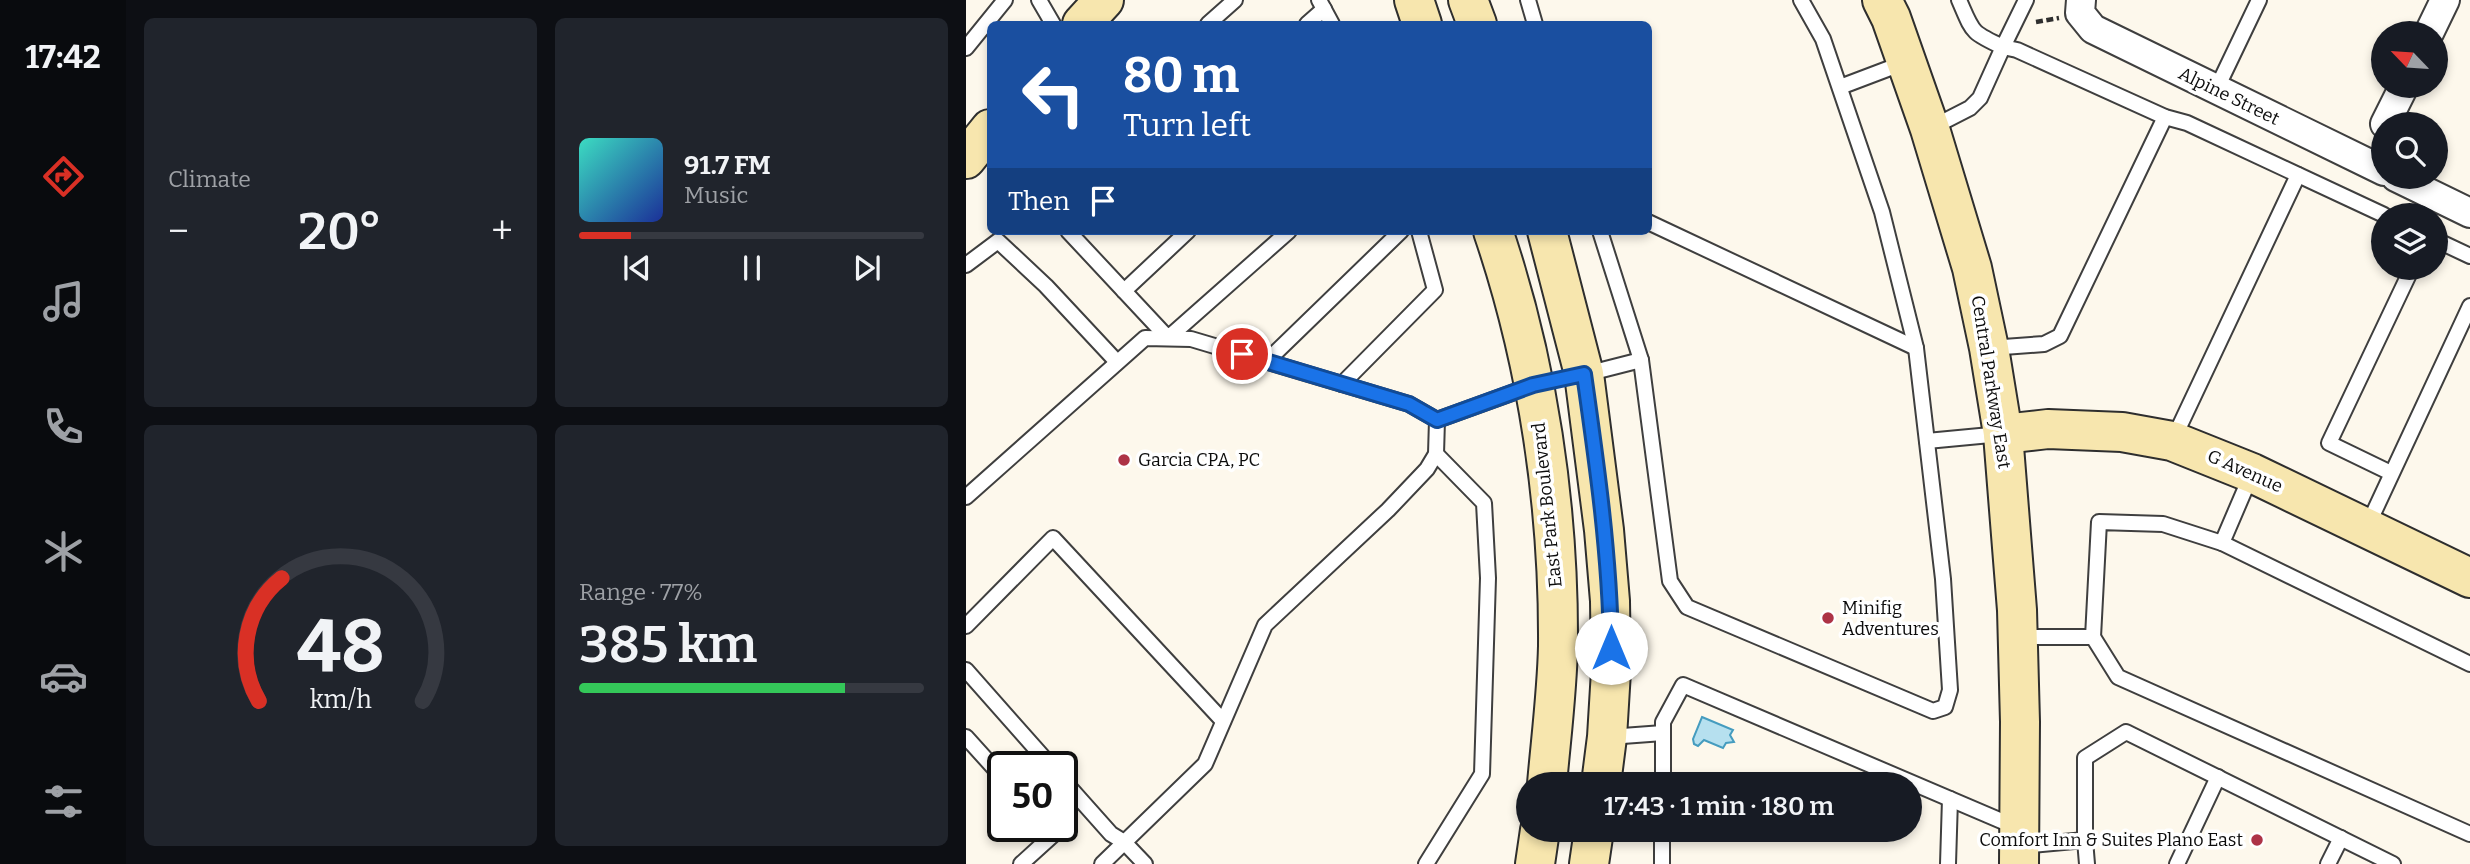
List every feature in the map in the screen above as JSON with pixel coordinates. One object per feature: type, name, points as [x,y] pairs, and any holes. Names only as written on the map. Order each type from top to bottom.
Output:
[{"type":"street","points":[[1085,21],[1104,0]]},
{"type":"street","points":[[1414,0],[1421,21]]},
{"type":"street","points":[[1468,0],[1476,21]]},
{"type":"street","name":"Central Parkway East","points":[[1882,0],[1907,61],[1930,129],[1972,268],[2003,434],[2018,637],[2019,846]]},
{"type":"street","points":[[2435,21],[2445,0]]},
{"type":"street","name":"Alpine Street","points":[[2073,10],[2092,29],[2371,165]]},
{"type":"street","points":[[2421,189],[2470,213]]},
{"type":"street","name":"East Park Boulevard","points":[[1494,235],[1516,304],[1544,448],[1557,587],[1558,648],[1548,772]]},
{"type":"street","points":[[1548,235],[1584,374],[1595,452],[1610,601],[1611,671],[1603,772]]},
{"type":"street","points":[[1533,385],[1584,374]]},
{"type":"street","name":"G Avenue","points":[[2003,434],[2048,429],[2122,432],[2172,441],[2252,473],[2470,578]]},
{"type":"street","points":[[1551,738],[1607,737]]},
{"type":"street","points":[[1535,864],[1538,842]]},
{"type":"street","points":[[1590,864],[1593,842]]},
{"type":"lane","points":[[988,21],[1005,0]]},
{"type":"lane","points":[[1039,0],[1051,21]]},
{"type":"lane","points":[[1211,21],[1235,0]]},
{"type":"lane","points":[[1528,0],[1534,21]]},
{"type":"lane","points":[[1601,235],[1641,360],[1670,581],[1687,607],[1933,712],[1945,707],[1950,690],[1943,579],[1916,348],[1882,212],[1823,39],[1801,0]]},
{"type":"lane","points":[[1959,0],[1972,31],[1981,37],[2017,50],[2165,117],[2187,123],[2371,209]]},
{"type":"lane","points":[[1930,129],[1970,108],[1980,98],[2026,0]]},
{"type":"lane","points":[[2216,90],[2259,0]]},
{"type":"lane","points":[[1309,21],[1322,5],[1330,21]]},
{"type":"lane","points":[[966,48],[987,22]]},
{"type":"lane","points":[[1840,87],[1907,61]]},
{"type":"lane","points":[[1989,348],[2044,344],[2060,336],[2165,117]]},
{"type":"lane","points":[[2172,441],[2298,175]]},
{"type":"lane","points":[[1652,224],[1916,348]]},
{"type":"lane","points":[[1076,235],[1168,338]]},
{"type":"lane","points":[[1124,291],[1184,235]]},
{"type":"lane","points":[[1168,338],[1284,235]]},
{"type":"lane","points":[[1267,361],[1397,235]]},
{"type":"lane","points":[[1342,384],[1435,290],[1420,235]]},
{"type":"lane","points":[[966,265],[998,241],[1046,286],[1117,362]]},
{"type":"lane","points":[[2448,246],[2470,256]]},
{"type":"lane","points":[[2391,473],[2329,443],[2406,280]]},
{"type":"lane","points":[[2366,528],[2470,306]]},
{"type":"lane","points":[[966,497],[1144,338],[1191,339],[1409,404],[1437,420],[1533,385]]},
{"type":"lane","points":[[1584,374],[1641,360]]},
{"type":"lane","points":[[1102,864],[1205,764],[1265,625],[1388,510],[1427,469],[1436,454],[1437,420]]},
{"type":"lane","points":[[1927,441],[2003,434]]},
{"type":"lane","points":[[1426,864],[1482,775],[1488,579],[1484,503],[1436,454]]},
{"type":"lane","points":[[2222,543],[2252,473]]},
{"type":"lane","points":[[2470,664],[2222,543],[2163,524],[2099,522],[2093,637],[2118,677],[2470,834]]},
{"type":"lane","points":[[966,626],[1053,538],[1223,721]]},
{"type":"lane","points":[[2018,637],[2093,637]]},
{"type":"lane","points":[[966,670],[1038,751]]},
{"type":"lane","points":[[1663,772],[1664,722],[1683,685],[1951,799],[2019,846],[2085,840]]},
{"type":"lane","points":[[2087,864],[2085,758],[2126,732],[2393,864]]},
{"type":"lane","points":[[1607,737],[1663,733]]},
{"type":"lane","points":[[966,737],[987,760]]},
{"type":"lane","points":[[2177,864],[2218,777]]},
{"type":"lane","points":[[1078,797],[1111,834],[1124,842],[1145,864]]},
{"type":"lane","points":[[1948,864],[1951,799]]},
{"type":"lane","points":[[2328,864],[2341,838]]},
{"type":"lane","points":[[1021,864],[1045,842]]},
{"type":"lane","points":[[1662,842],[1663,863]]},
{"type":"path","points":[[2029,28],[2031,23],[2073,10]]},
{"type":"water","points":[[1702,717],[1733,730],[1730,735],[1734,742],[1726,743],[1723,748],[1704,740],[1698,746],[1694,744],[1693,739]]},
{"type":"place","name":"Garcia CPA, PC","points":[[1124,460]]},
{"type":"place","name":"Minifig Adventures","points":[[1828,618]]},
{"type":"place","name":"Comfort Inn & Suites Plano East","points":[[2257,840]]},
{"type":"route","points":[[1242,354],[1409,404],[1437,420],[1533,385],[1584,374],[1606,554],[1611,648]]}]
